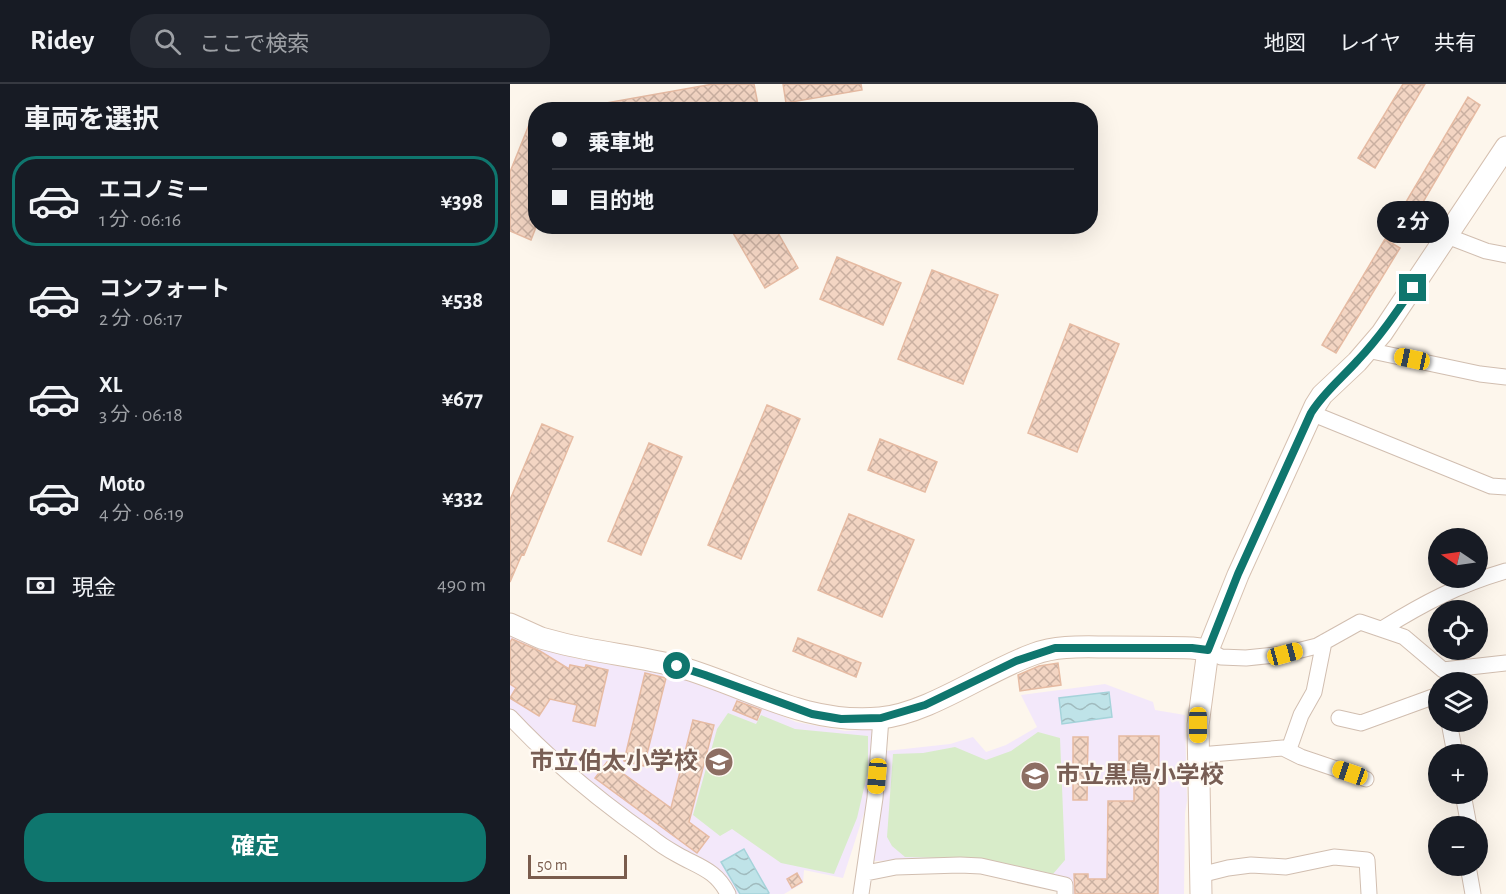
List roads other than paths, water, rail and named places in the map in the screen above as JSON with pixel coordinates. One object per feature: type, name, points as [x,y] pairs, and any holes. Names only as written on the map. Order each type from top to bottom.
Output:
[{"type":"street","points":[[1369,894],[1367,860],[1334,857],[1287,873],[1251,865],[1228,868],[1200,884],[1200,709],[1208,650],[1238,574],[1311,413],[1322,395],[1367,350],[1401,305],[1506,147]]},
{"type":"street","points":[[1447,236],[1486,251],[1506,255]]},
{"type":"street","points":[[1367,350],[1480,374],[1506,377]]},
{"type":"street","points":[[1311,413],[1491,486],[1506,487]]},
{"type":"street","points":[[1382,629],[1423,604],[1463,585],[1506,571]]},
{"type":"street","points":[[510,624],[541,638],[560,643],[696,672],[812,714],[841,719],[881,718],[925,705],[1016,661],[1055,648],[1192,648],[1208,650],[1221,657],[1246,658],[1285,654],[1317,646],[1360,622],[1404,637],[1439,672]]},
{"type":"street","points":[[1289,749],[1301,715],[1314,692],[1324,642]]},
{"type":"street","points":[[1462,672],[1506,663]]},
{"type":"street","points":[[1339,718],[1361,723],[1428,699]]},
{"type":"street","points":[[510,717],[533,742],[568,773],[651,837],[678,855],[704,867],[714,875],[728,894]]},
{"type":"street","points":[[861,894],[866,873],[875,798],[881,718]]},
{"type":"street","points":[[1199,755],[1283,748],[1289,749],[1332,774],[1366,779]]},
{"type":"street","points":[[866,873],[896,867],[981,866],[1065,885],[1065,894]]},
{"type":"street","points":[[1470,876],[1473,894]]},
{"type":"water","points":[[1109,692],[1112,717],[1062,724],[1059,698]]},
{"type":"water","points":[[744,849],[769,893],[740,894],[721,862]]},
{"type":"place","name":"市立伯太小学校","points":[[719,762]]},
{"type":"place","name":"市立黒鳥小学校","points":[[1035,776]]}]
